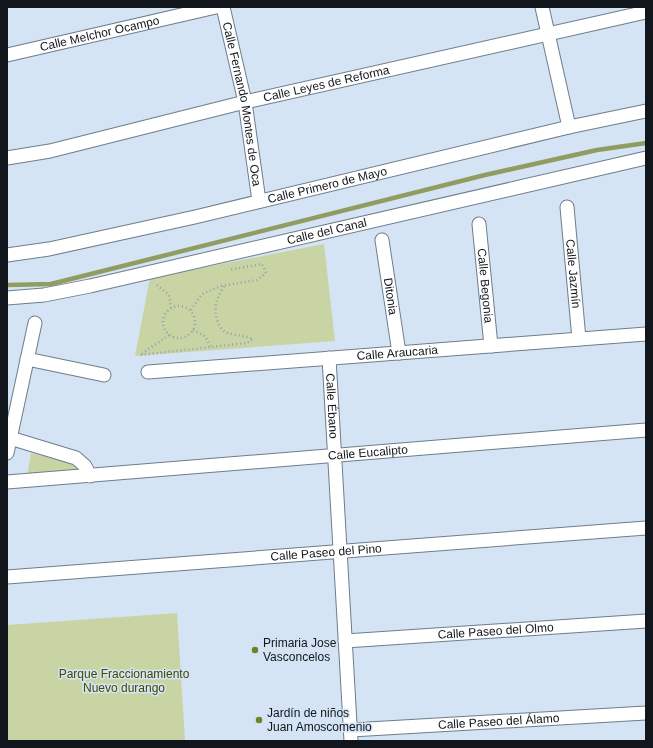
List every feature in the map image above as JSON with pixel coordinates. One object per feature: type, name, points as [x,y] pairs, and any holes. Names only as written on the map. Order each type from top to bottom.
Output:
[{"type":"street","name":"Calle Melchor Ocampo","points":[[7,54],[216,7]]},
{"type":"street","name":"Calle Fernando Montes de Oca","points":[[223,7],[245,102],[259,201]]},
{"type":"street","points":[[542,7],[569,127]]},
{"type":"street","name":"Calle Leyes de Reforma","points":[[7,158],[50,151],[245,102],[646,12]]},
{"type":"street","name":"Calle Primero de Mayo","points":[[7,255],[50,249],[569,127],[646,112]]},
{"type":"street","name":"Calle del Canal","points":[[7,298],[44,295],[90,286],[646,158]]},
{"type":"street","name":"Calle Jazmín","points":[[567,207],[579,339]]},
{"type":"street","name":"Calle Begonia","points":[[479,224],[491,346]]},
{"type":"street","name":"Ditonia","points":[[382,240],[399,353]]},
{"type":"street","points":[[7,453],[34,323]]},
{"type":"street","name":"Calle Araucaria","points":[[148,372],[646,334]]},
{"type":"street","name":"Calle Ébano","points":[[329,358],[351,736]]},
{"type":"street","points":[[27,359],[104,375]]},
{"type":"street","name":"Calle Eucalipto","points":[[7,482],[646,430]]},
{"type":"street","points":[[10,438],[76,458],[85,466],[90,476]]},
{"type":"street","name":"Calle Paseo del Pino","points":[[7,577],[646,528]]},
{"type":"street","name":"Calle Paseo del Olmo","points":[[345,640],[646,621]]},
{"type":"street","name":"Calle Paseo del Álamo","points":[[351,736],[646,713]]},
{"type":"path","points":[[191,310],[202,294],[224,285],[257,280],[266,273],[262,264],[224,271]]},
{"type":"path","points":[[163,282],[155,283],[169,295],[171,308]]},
{"type":"path","points":[[170,335],[140,355],[247,343],[253,339],[246,335],[228,333],[222,329],[216,318],[216,301],[224,285]]},
{"type":"path","points":[[182,306],[191,310],[195,319],[193,330],[185,337],[179,338],[170,335],[163,326],[164,314],[171,308],[182,306]]},
{"type":"path","points":[[193,330],[205,336],[211,347]]},
{"type":"green space","points":[[324,244],[335,341],[135,356],[150,278]]},
{"type":"green space","points":[[31,453],[76,464],[78,470],[27,476]]},
{"type":"green space","name":"Parque Fraccionamiento Nuevo durango","points":[[177,613],[185,741],[7,741],[7,625]]},
{"type":"waterway","points":[[7,285],[51,284],[485,175],[597,150],[646,143]]},
{"type":"place","name":"Primaria Jose Vasconcelos","points":[[255,650]]},
{"type":"place","name":"Jardín de niños Juan Amoscomenio","points":[[259,720]]}]
